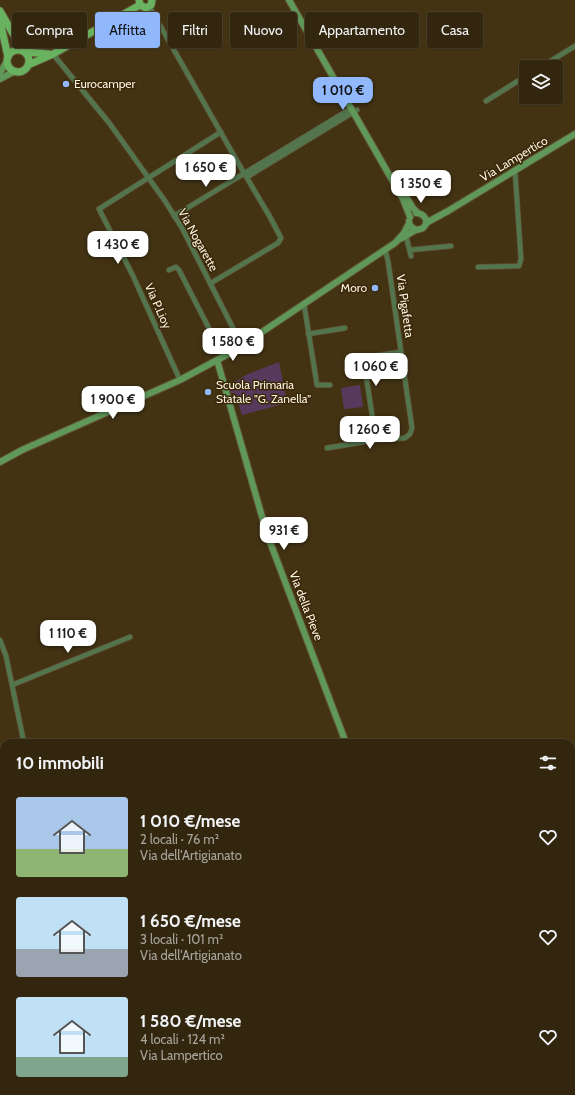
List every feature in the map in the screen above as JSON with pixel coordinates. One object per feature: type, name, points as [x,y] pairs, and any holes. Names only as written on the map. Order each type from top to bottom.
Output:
[{"type":"main road","points":[[0,21],[10,68],[15,71],[24,70],[28,65],[53,54],[140,2],[144,7],[151,3]]},
{"type":"main road","points":[[0,11],[29,58],[28,65]]},
{"type":"main road","points":[[7,59],[12,51],[19,50],[41,55],[53,54]]},
{"type":"street","points":[[289,0],[355,109],[403,199],[412,228],[416,230]]},
{"type":"street","points":[[293,0],[406,197],[413,208],[421,214],[426,223]]},
{"type":"street","points":[[151,3],[281,238],[278,243],[211,283]]},
{"type":"street","points":[[552,60],[575,46]]},
{"type":"street","name":"Via Nogarette","points":[[53,54],[110,124],[174,216],[211,283],[236,334],[240,347]]},
{"type":"street","points":[[0,73],[7,59]]},
{"type":"street","points":[[0,79],[15,71]]},
{"type":"street","points":[[486,101],[519,80]]},
{"type":"street","points":[[174,216],[246,175],[355,109]]},
{"type":"street","points":[[148,177],[221,132]]},
{"type":"street","name":"Via Lampertico","points":[[0,462],[22,450],[180,380],[225,356],[399,239],[421,229],[426,223],[575,134]]},
{"type":"street","points":[[478,266],[519,266],[520,264],[520,233],[515,171]]},
{"type":"street","name":"Via P.Lioy","points":[[148,177],[99,208],[133,276],[180,380]]},
{"type":"street","name":"Via Lampertico","points":[[399,239],[414,214],[421,214],[429,217],[443,214]]},
{"type":"street","points":[[406,236],[410,253],[451,246]]},
{"type":"street","name":"Via Pigafetta","points":[[376,440],[408,437],[412,428],[385,249]]},
{"type":"street","points":[[169,270],[176,267],[179,270],[215,340],[225,356]]},
{"type":"street","points":[[304,304],[317,385],[330,385]]},
{"type":"street","points":[[308,334],[345,328]]},
{"type":"street","points":[[327,448],[376,440],[364,360],[367,358],[401,352]]},
{"type":"street","name":"Via della Pieve","points":[[216,360],[267,534],[344,739]]},
{"type":"street","points":[[12,686],[130,637]]},
{"type":"street","points":[[0,640],[6,656],[23,739]]},
{"type":"street","points":[[526,1095],[532,1095]]},
{"type":"shaded area","points":[[279,362],[287,403],[242,415],[235,393],[231,393],[229,385],[248,374]]},
{"type":"shaded area","points":[[360,385],[363,407],[344,409],[341,388]]},
{"type":"place","name":"Eurocamper","points":[[66,84]]},
{"type":"place","name":"Moro","points":[[375,288]]},
{"type":"place","name":"Scuola Primaria Statale \"G. Zanella\"","points":[[208,392]]}]
